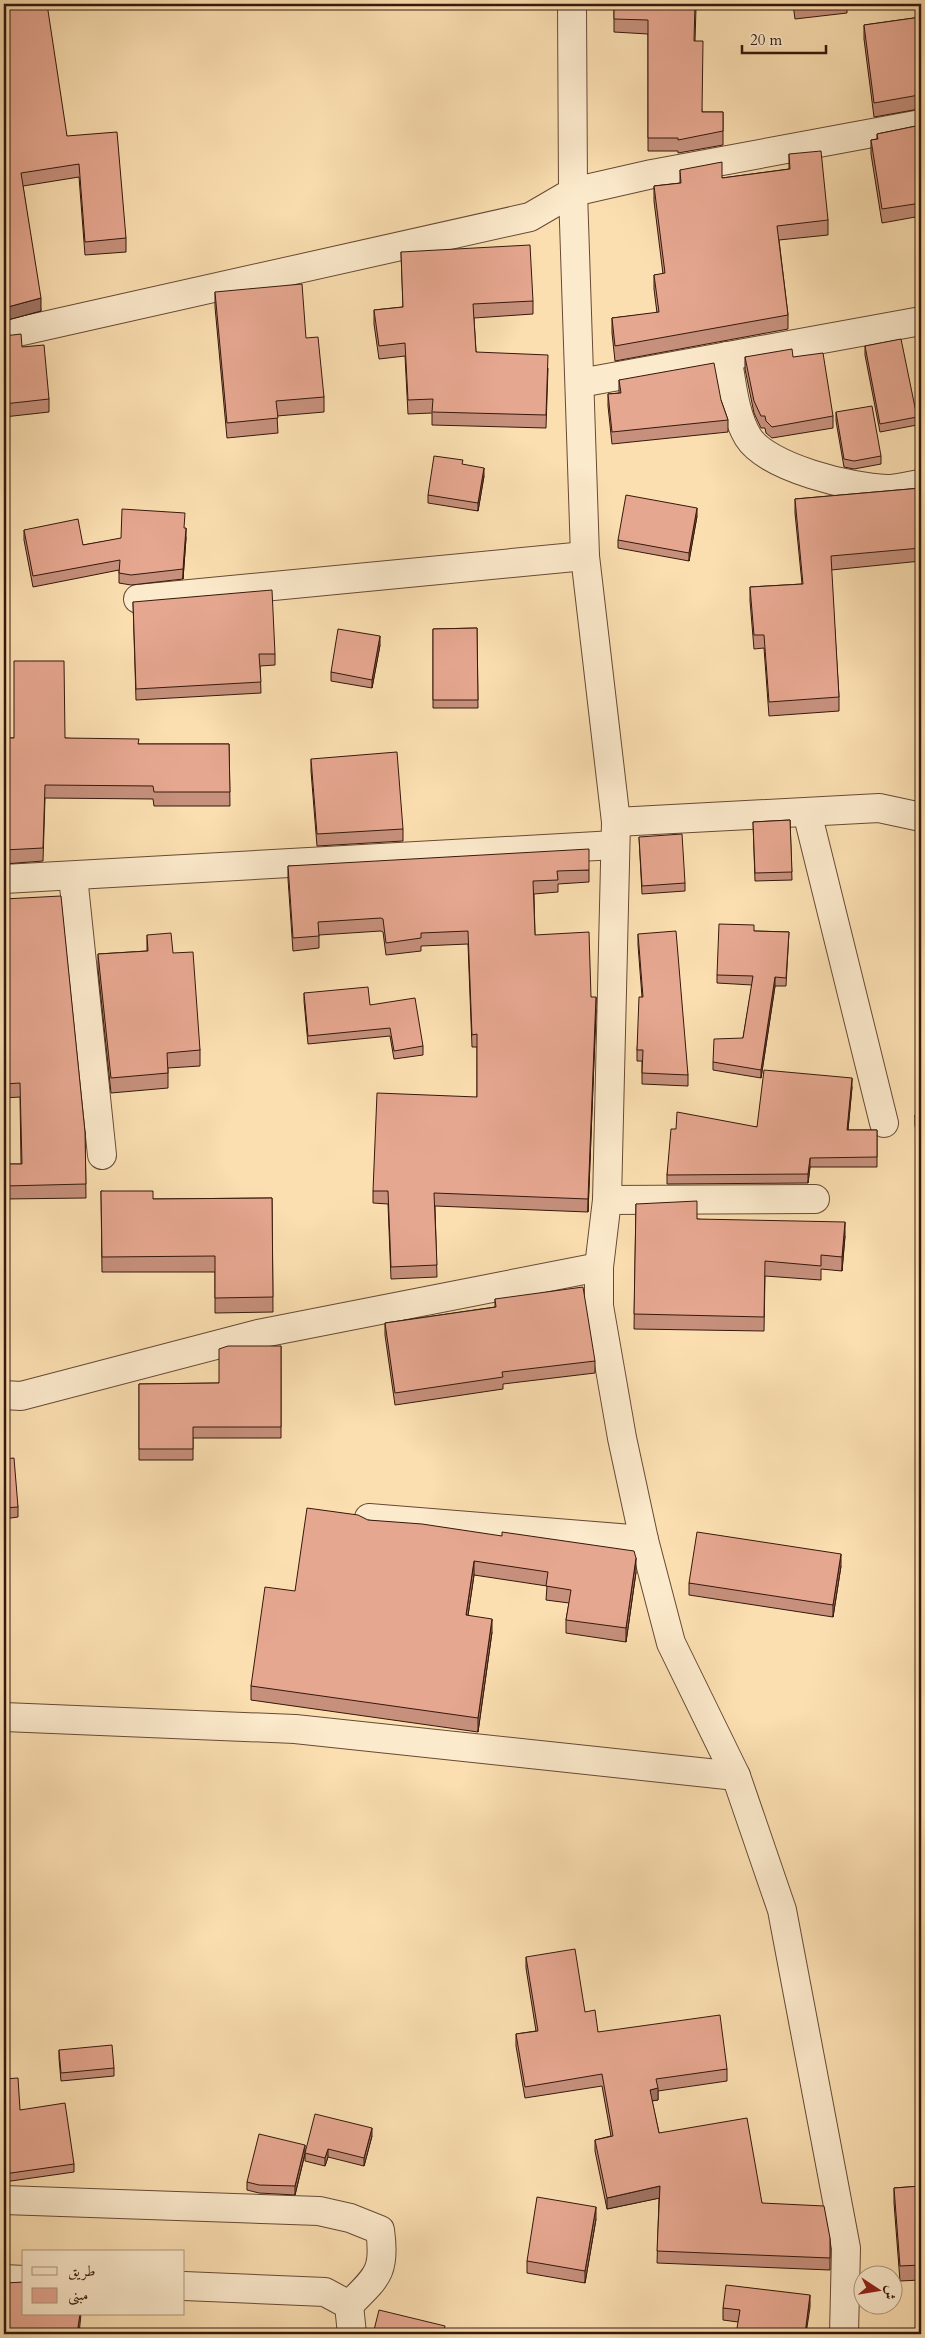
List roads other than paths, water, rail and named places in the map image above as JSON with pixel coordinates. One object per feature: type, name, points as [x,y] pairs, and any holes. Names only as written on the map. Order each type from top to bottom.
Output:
[{"type":"street","points":[[572,4],[574,192],[585,556],[615,833],[607,1200],[599,1267],[599,1306],[622,1438],[644,1540],[671,1643],[736,1776],[782,1910],[846,2248],[844,2334]]},
{"type":"street","points":[[4,335],[530,216],[574,192],[652,174],[921,124]]},
{"type":"street","points":[[580,383],[921,321]]},
{"type":"street","points":[[726,356],[741,424],[749,438],[764,454],[804,472],[856,486],[890,489],[921,484]]},
{"type":"street","points":[[138,599],[585,556]]},
{"type":"street","points":[[4,880],[615,833],[807,812],[879,808],[921,817]]},
{"type":"street","points":[[807,812],[884,1123]]},
{"type":"street","points":[[74,876],[102,1155]]},
{"type":"street","points":[[607,1200],[815,1199]]},
{"type":"street","points":[[4,1395],[20,1396],[258,1334],[599,1267]]},
{"type":"street","points":[[369,1518],[644,1540]]},
{"type":"street","points":[[4,1717],[295,1729],[736,1776]]},
{"type":"street","points":[[4,2200],[319,2211],[350,2218],[380,2230],[384,2254],[375,2280],[348,2305]]},
{"type":"street","points":[[4,2279],[22,2280]]},
{"type":"street","points":[[185,2286],[324,2292],[348,2305]]},
{"type":"street","points":[[348,2305],[352,2334]]}]
